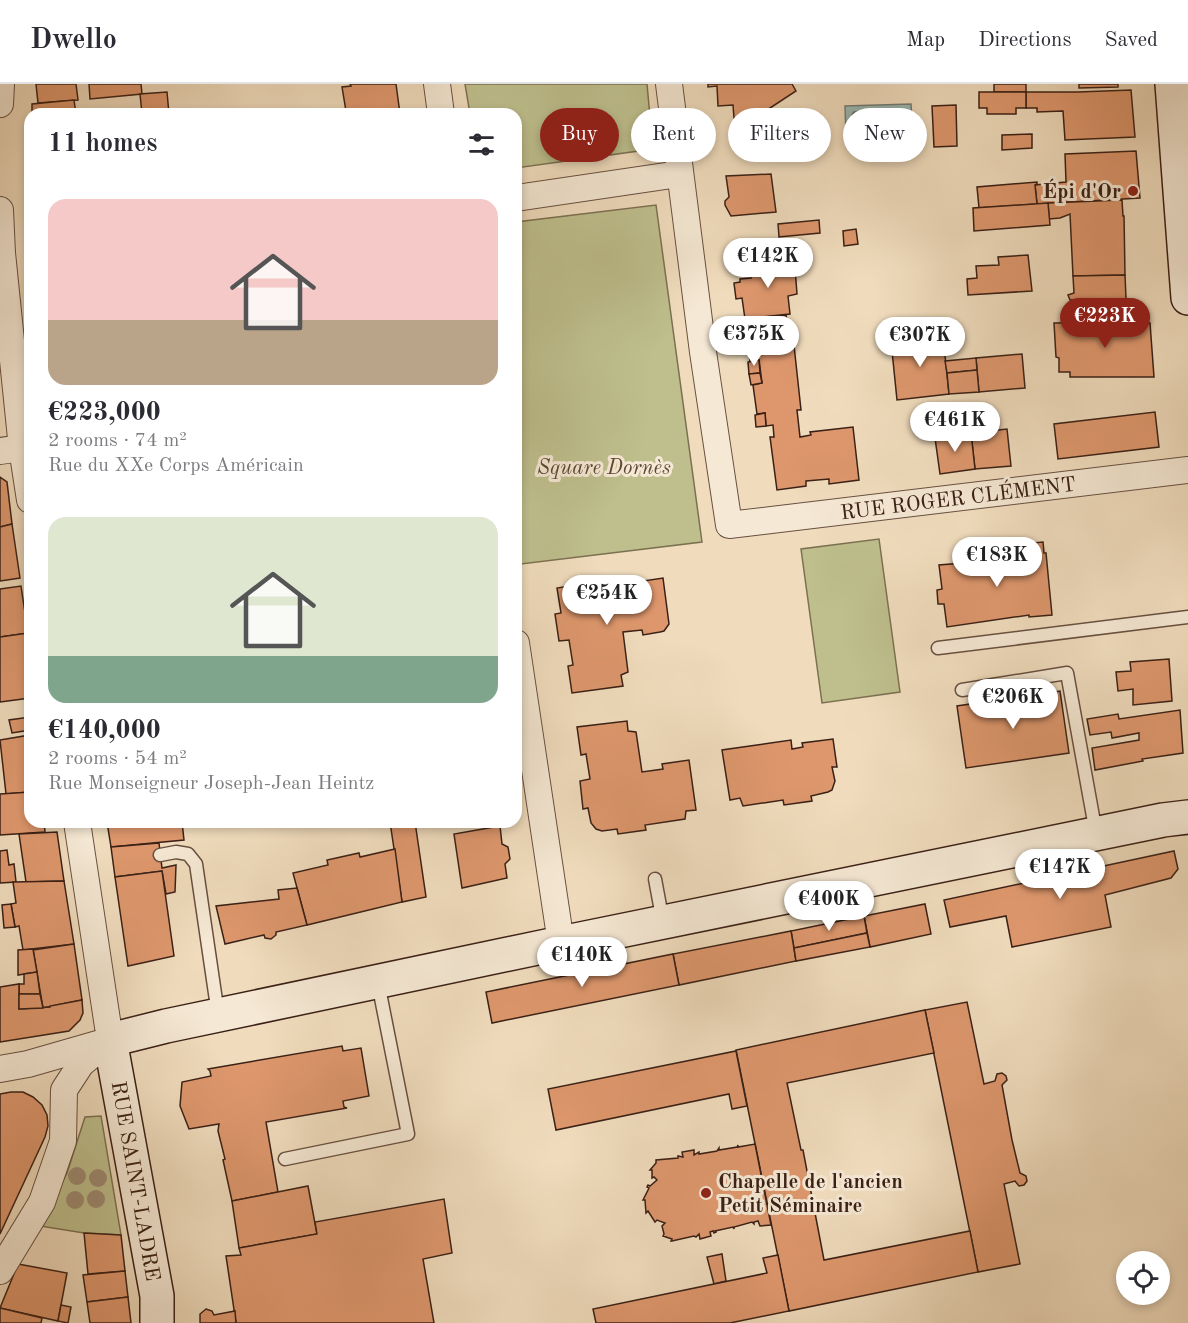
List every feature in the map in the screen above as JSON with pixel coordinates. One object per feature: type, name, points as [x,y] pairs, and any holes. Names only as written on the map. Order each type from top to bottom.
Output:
[{"type":"street","points":[[0,104],[1,84]]},
{"type":"street","points":[[437,84],[440,108]]},
{"type":"street","points":[[522,197],[680,174],[669,84]]},
{"type":"street","points":[[1172,84],[1188,298]]},
{"type":"street","name":"RUE ROGER CLÉMENT","points":[[680,174],[703,352],[729,525],[1188,470]]},
{"type":"street","points":[[0,210],[11,449],[24,484]]},
{"type":"street","points":[[522,683],[561,943]]},
{"type":"street","points":[[0,1069],[28,1064],[110,1040],[218,1015],[561,943],[1188,817]]},
{"type":"street","points":[[77,828],[110,1040]]},
{"type":"street","points":[[0,1271],[42,1202],[63,1141],[64,1090],[81,1064],[110,1040]]},
{"type":"street","name":"RUE SAINT-LADRE","points":[[110,1040],[157,1296],[157,1323]]},
{"type":"lane","points":[[938,648],[1188,617]]},
{"type":"lane","points":[[962,690],[1067,674],[1096,834]]},
{"type":"lane","points":[[160,855],[176,852],[188,854],[196,864],[218,1015]]},
{"type":"lane","points":[[655,879],[663,923]]},
{"type":"lane","points":[[285,1159],[408,1134],[378,982]]},
{"type":"green space","points":[[465,84],[647,84],[649,108],[631,108],[631,152],[619,154],[619,108],[540,108],[540,162],[559,162],[522,167],[522,108],[469,108]]},
{"type":"green space","name":"Square Dornès","points":[[656,205],[702,542],[522,564],[522,221]]},
{"type":"green space","points":[[879,539],[900,692],[822,703],[801,549]]},
{"type":"green space","points":[[101,1116],[121,1235],[84,1233],[40,1226],[67,1173],[85,1117]]},
{"type":"water","points":[[911,104],[911,108],[845,108],[845,106]]},
{"type":"building","points":[[36,84],[76,84],[78,100],[38,103]]},
{"type":"building","points":[[89,84],[141,84],[142,94],[90,99]]},
{"type":"building","points":[[350,84],[396,84],[399,108],[346,108],[342,87],[351,86]]},
{"type":"building","points":[[708,84],[792,84],[796,91],[770,108],[733,108],[733,105],[718,106],[717,86],[708,87]]},
{"type":"building","points":[[994,84],[1026,84],[1026,92],[994,92]]},
{"type":"building","points":[[1079,84],[1118,84],[1118,87],[1079,88]]},
{"type":"building","points":[[1131,90],[1135,137],[1065,140],[1063,111],[1037,112],[1037,108],[1026,108],[1026,92]]},
{"type":"building","points":[[167,92],[168,108],[141,108],[140,94]]},
{"type":"building","points":[[979,92],[1026,92],[1026,108],[1016,108],[1016,114],[987,114],[987,108],[979,108]]},
{"type":"building","points":[[74,100],[75,108],[32,108],[32,104]]},
{"type":"building","points":[[956,105],[957,146],[934,147],[932,106]]},
{"type":"building","points":[[1032,134],[1032,148],[1002,150],[1002,135]]},
{"type":"building","points":[[1136,151],[1140,198],[1037,204],[1035,185],[1066,182],[1065,154]]},
{"type":"building","points":[[771,174],[776,212],[731,216],[725,205],[729,197],[726,176]]},
{"type":"building","points":[[1037,182],[1035,185],[1037,204],[979,208],[977,187]]},
{"type":"building","points":[[1122,200],[1125,275],[1073,276],[1070,214],[1049,219],[1048,203]]},
{"type":"building","points":[[1048,203],[1050,225],[974,231],[973,208]]},
{"type":"building","points":[[819,220],[820,233],[779,237],[778,224]]},
{"type":"building","points":[[856,229],[858,244],[844,246],[843,231]]},
{"type":"building","points":[[794,255],[797,294],[788,296],[790,314],[745,319],[742,298],[736,299],[734,283],[740,282],[740,279],[751,278],[750,268],[779,264],[778,256]]},
{"type":"building","points":[[1028,255],[1032,291],[968,295],[967,279],[977,278],[976,266],[999,265],[998,257]]},
{"type":"building","points":[[1125,275],[1127,322],[1074,322],[1074,300],[1070,300],[1068,295],[1074,293],[1073,276]]},
{"type":"building","points":[[786,315],[788,327],[792,327],[801,410],[797,410],[800,437],[811,435],[810,432],[853,427],[859,480],[829,484],[829,479],[806,481],[806,486],[777,490],[770,437],[774,437],[773,425],[766,426],[765,413],[757,414],[753,385],[762,383],[759,360],[750,362],[747,332],[755,330],[753,318]]},
{"type":"building","points":[[753,318],[755,330],[744,332],[742,320]]},
{"type":"building","points":[[1054,323],[1150,323],[1154,377],[1070,377],[1070,372],[1059,372]]},
{"type":"building","points":[[943,336],[949,394],[897,400],[891,341]]},
{"type":"building","points":[[1022,354],[1025,388],[979,392],[976,358]]},
{"type":"building","points":[[976,358],[977,370],[947,373],[945,361]]},
{"type":"building","points":[[759,360],[760,373],[749,374],[748,362]]},
{"type":"building","points":[[977,370],[979,392],[949,394],[947,373]]},
{"type":"building","points":[[760,373],[762,383],[751,385],[749,374]]},
{"type":"building","points":[[1155,412],[1159,447],[1058,459],[1054,424]]},
{"type":"building","points":[[765,413],[766,426],[756,427],[755,415]]},
{"type":"building","points":[[1007,429],[1011,466],[975,469],[971,433]]},
{"type":"building","points":[[971,433],[975,469],[940,474],[935,438]]},
{"type":"building","points":[[0,477],[7,482],[12,524],[0,527]]},
{"type":"building","points":[[12,524],[20,578],[0,581],[0,527]]},
{"type":"building","points":[[1043,542],[1052,615],[1029,617],[1029,615],[947,627],[944,604],[938,604],[937,590],[942,589],[939,565],[1012,559],[1012,545]]},
{"type":"building","points":[[609,576],[610,581],[636,577],[637,582],[663,578],[669,624],[664,631],[643,635],[642,630],[623,632],[628,672],[621,675],[623,686],[572,693],[568,666],[573,665],[569,640],[559,641],[555,614],[561,613],[557,588],[582,584],[581,579]]},
{"type":"building","points":[[21,586],[24,634],[0,637],[0,589]]},
{"type":"building","points":[[24,634],[24,699],[0,702],[0,637]]},
{"type":"building","points":[[1169,659],[1172,701],[1133,705],[1133,689],[1118,691],[1116,672],[1131,671],[1130,662]]},
{"type":"building","points":[[1060,691],[1069,753],[966,768],[957,706]]},
{"type":"building","points":[[1180,710],[1183,753],[1142,759],[1143,761],[1095,770],[1092,748],[1139,740],[1139,733],[1112,738],[1111,732],[1090,735],[1087,719],[1118,714],[1119,719]]},
{"type":"building","points":[[24,718],[24,731],[12,733],[9,720]]},
{"type":"building","points":[[627,721],[628,731],[636,732],[642,772],[663,769],[662,764],[689,760],[696,810],[686,811],[685,819],[645,825],[646,830],[618,834],[617,829],[602,831],[596,829],[591,823],[588,808],[583,809],[580,781],[590,779],[586,754],[581,755],[577,727]]},
{"type":"building","points":[[24,736],[24,792],[6,794],[0,740]]},
{"type":"building","points":[[833,739],[837,767],[832,767],[835,781],[832,790],[811,796],[812,801],[784,805],[783,800],[743,806],[740,798],[730,800],[722,750],[791,740],[792,749],[803,747],[802,743]]},
{"type":"building","points":[[24,792],[24,828],[45,828],[45,832],[0,835],[0,794]]},
{"type":"building","points":[[108,828],[183,828],[184,840],[111,847]]},
{"type":"building","points":[[391,828],[416,828],[426,897],[402,902]]},
{"type":"building","points":[[500,828],[502,844],[508,847],[510,859],[505,864],[507,878],[462,888],[454,834]]},
{"type":"building","points":[[57,832],[64,881],[26,882],[19,834]]},
{"type":"building","points":[[159,843],[162,868],[176,865],[175,892],[166,894],[162,871],[115,877],[111,847]]},
{"type":"building","points":[[395,849],[402,902],[307,925],[293,873],[328,865],[327,860],[359,853],[360,857]]},
{"type":"building","points":[[7,850],[9,865],[14,864],[16,882],[0,883],[0,851]]},
{"type":"building","points":[[1174,851],[1178,869],[1171,878],[1105,895],[1111,927],[1012,947],[1006,916],[950,927],[944,900]]},
{"type":"building","points":[[162,871],[174,956],[128,966],[115,877]]},
{"type":"building","points":[[64,881],[74,944],[23,950],[19,926],[15,927],[11,904],[16,903],[13,882]]},
{"type":"building","points":[[297,888],[307,925],[276,932],[271,939],[265,938],[264,935],[225,944],[216,906],[279,899],[278,890]]},
{"type":"building","points":[[11,904],[15,927],[4,928],[2,905]]},
{"type":"building","points":[[925,904],[931,934],[870,947],[864,916]]},
{"type":"building","points":[[864,916],[867,933],[794,948],[791,931]]},
{"type":"building","points":[[791,931],[796,961],[679,985],[673,954]]},
{"type":"building","points":[[867,933],[870,947],[796,961],[794,948]]},
{"type":"building","points":[[74,944],[82,1000],[43,1008],[33,950]]},
{"type":"building","points":[[33,949],[37,972],[18,975],[18,950]]},
{"type":"building","points":[[673,954],[679,985],[492,1023],[486,992]]},
{"type":"building","points":[[37,972],[40,994],[19,994],[19,984],[24,984],[24,974]]},
{"type":"building","points":[[19,984],[19,1009],[50,1007],[82,1000],[83,1013],[80,1020],[69,1031],[0,1042],[0,987]]},
{"type":"building","points":[[19,994],[40,994],[43,1008],[19,1009]]},
{"type":"building","points":[[967,1002],[984,1084],[995,1081],[997,1074],[1002,1073],[1006,1076],[1007,1080],[1002,1085],[1012,1140],[1020,1173],[1026,1176],[1027,1181],[1024,1185],[1019,1186],[1015,1181],[1004,1184],[1020,1264],[978,1272],[925,1010]]},
{"type":"building","points":[[925,1010],[934,1053],[787,1083],[801,1150],[803,1150],[824,1260],[970,1231],[978,1272],[789,1311],[736,1050]]},
{"type":"building","points":[[342,1046],[343,1051],[361,1048],[369,1096],[343,1101],[344,1107],[347,1108],[266,1122],[278,1192],[232,1201],[218,1131],[219,1124],[189,1129],[180,1106],[182,1082],[211,1076],[208,1069]]},
{"type":"building","points":[[736,1051],[747,1106],[732,1109],[729,1094],[556,1130],[548,1089]]},
{"type":"building","points":[[23,1092],[42,1105],[47,1115],[48,1126],[0,1234],[0,1094]]},
{"type":"building","name":"Chapelle de l'ancien Petit Séminaire","points":[[755,1144],[771,1225],[760,1226],[758,1221],[754,1224],[752,1222],[734,1227],[734,1229],[733,1227],[714,1233],[713,1231],[710,1232],[711,1236],[700,1239],[699,1234],[696,1237],[672,1241],[663,1236],[662,1226],[665,1223],[657,1220],[655,1222],[648,1211],[646,1213],[645,1200],[643,1200],[649,1188],[648,1185],[650,1186],[657,1180],[652,1178],[652,1170],[650,1170],[656,1160],[683,1157],[682,1152],[694,1150],[694,1155],[699,1152],[699,1154],[717,1151],[719,1148],[719,1150],[738,1145],[738,1147]]},
{"type":"building","points":[[308,1186],[317,1234],[239,1248],[232,1201]]},
{"type":"building","points":[[444,1199],[452,1253],[423,1259],[434,1323],[236,1323],[226,1256],[241,1255],[239,1248],[317,1234],[315,1222]]},
{"type":"building","points":[[84,1233],[121,1235],[125,1271],[88,1274]]},
{"type":"building","points":[[722,1254],[726,1281],[714,1284],[707,1257]]},
{"type":"building","points":[[778,1255],[789,1311],[730,1323],[596,1323],[593,1309],[767,1273],[763,1258]]},
{"type":"building","points":[[18,1264],[67,1273],[58,1321],[0,1308]]},
{"type":"building","points":[[125,1271],[128,1297],[87,1302],[83,1275]]},
{"type":"building","points":[[128,1297],[131,1323],[90,1323],[87,1302]]},
{"type":"building","points":[[61,1305],[71,1307],[68,1323],[58,1321]]},
{"type":"building","points":[[0,1308],[42,1318],[41,1323],[0,1323]]},
{"type":"building","points":[[206,1309],[212,1311],[214,1315],[235,1311],[236,1323],[200,1323],[200,1314]]},
{"type":"place","name":"Épi d'Or","points":[[1133,191]]},
{"type":"place","name":"Chapelle de l'ancien Petit Séminaire","points":[[706,1193]]}]
